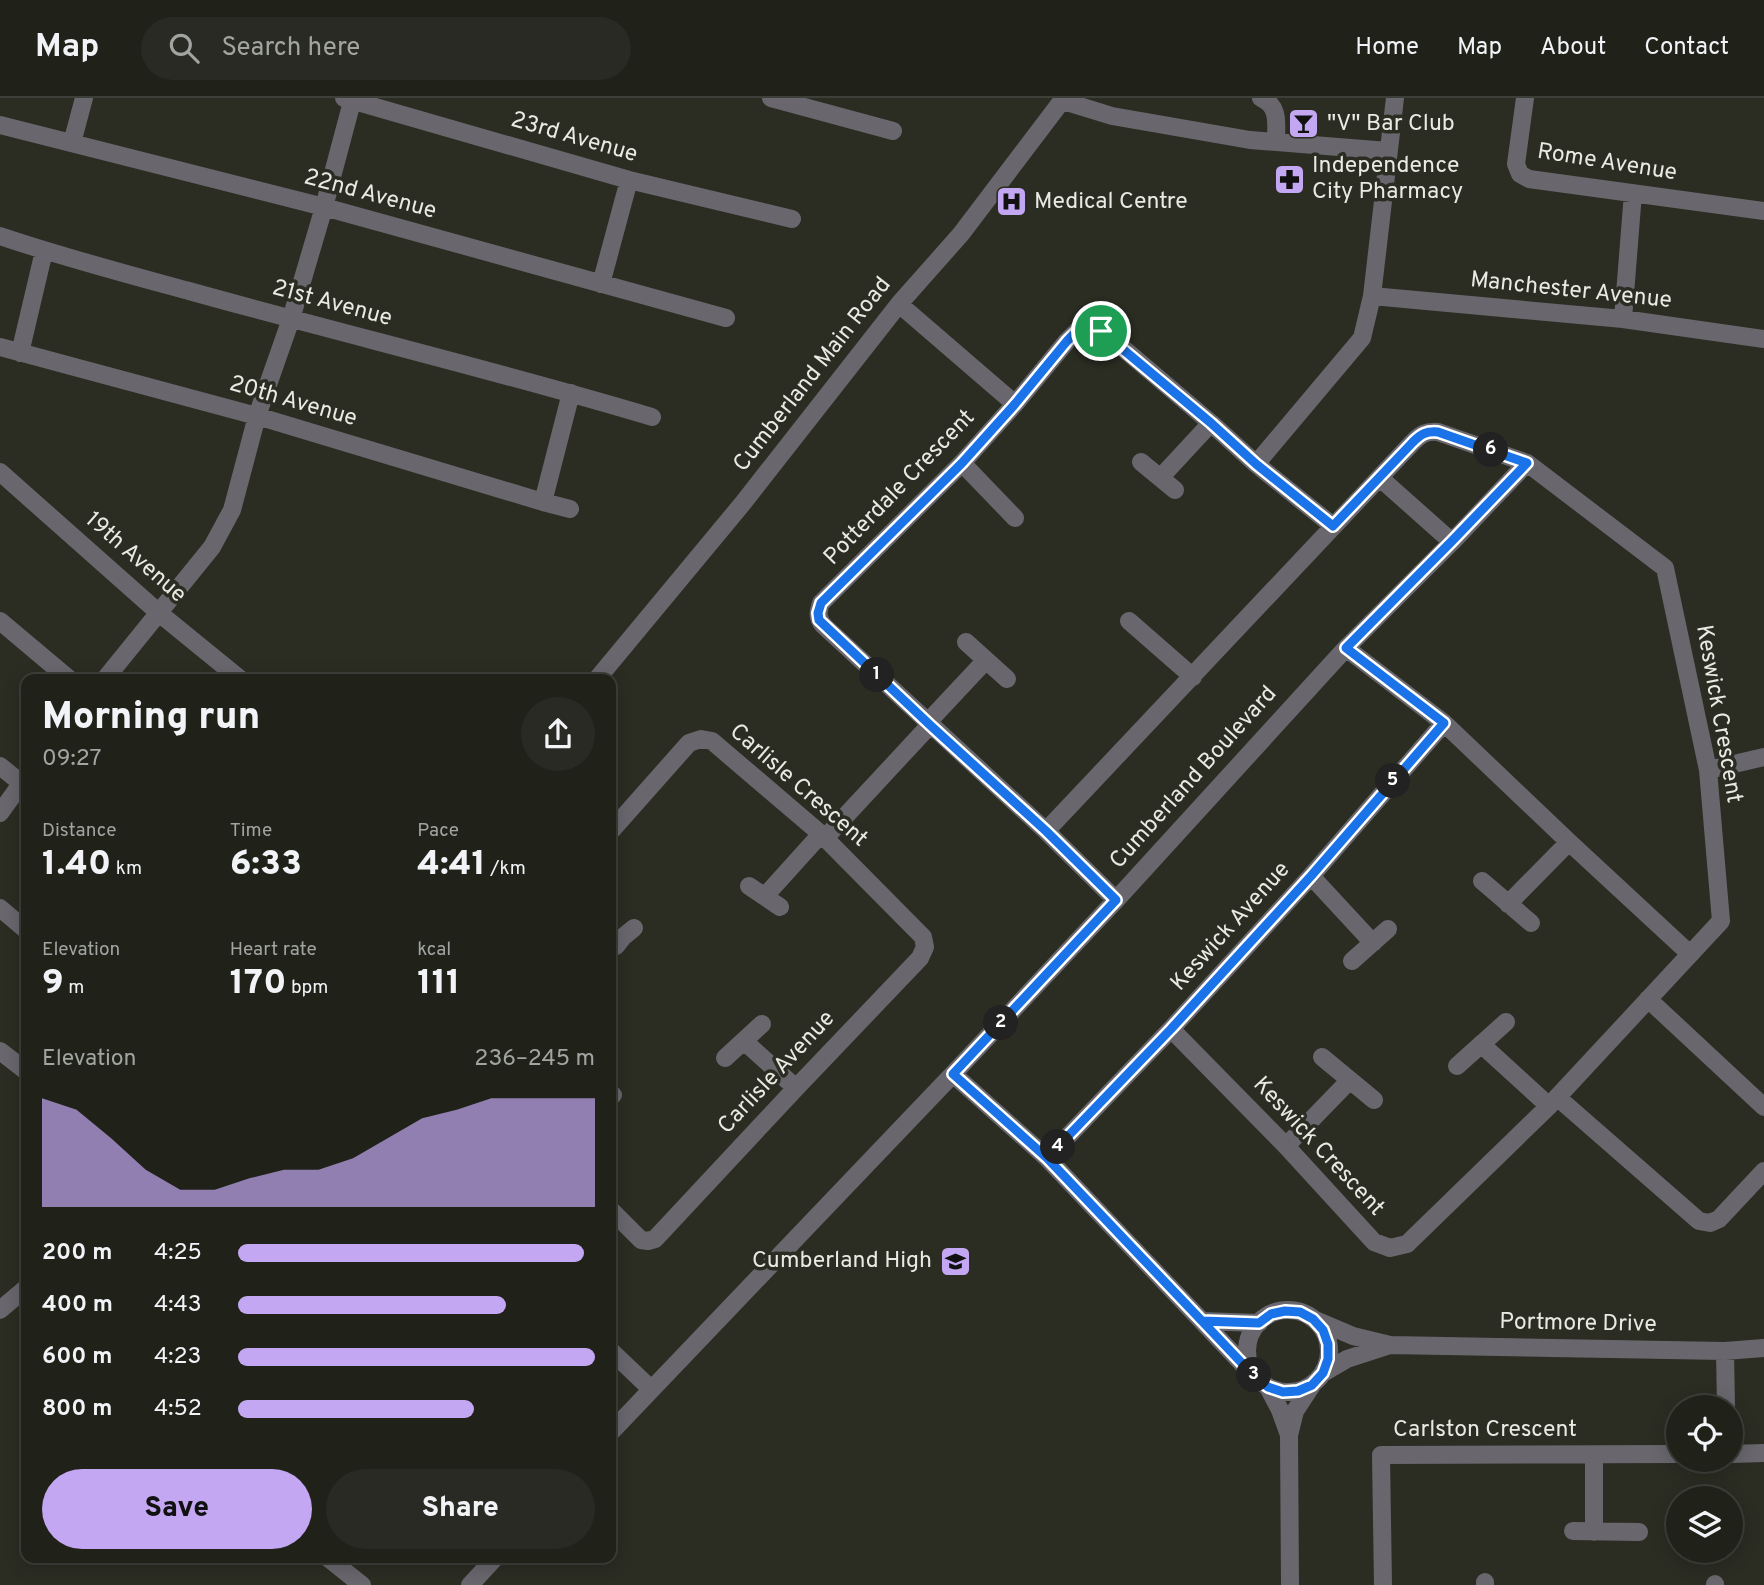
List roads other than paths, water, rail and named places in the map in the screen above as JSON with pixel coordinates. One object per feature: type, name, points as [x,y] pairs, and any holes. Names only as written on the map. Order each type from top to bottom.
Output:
[{"type":"street","points":[[72,144],[84,98]]},
{"type":"street","points":[[771,98],[893,131]]},
{"type":"street","points":[[1261,98],[1271,103],[1275,110],[1276,142]]},
{"type":"street","points":[[1256,464],[1362,338],[1372,296],[1395,98]]},
{"type":"street","name":"Rome Avenue","points":[[1525,98],[1516,164],[1520,174],[1528,179],[1764,211]]},
{"type":"street","points":[[109,674],[212,547],[232,510],[257,416],[291,319],[324,208],[350,99]]},
{"type":"street","name":"23rd Avenue","points":[[350,99],[629,180],[792,219]]},
{"type":"street","points":[[1063,99],[1112,116],[1250,140],[1388,151]]},
{"type":"street","name":"Cumberland Main Road","points":[[601,674],[743,503],[899,304],[961,234],[1063,99]]},
{"type":"street","name":"22nd Avenue","points":[[0,125],[324,208],[726,318]]},
{"type":"street","points":[[601,284],[629,180]]},
{"type":"street","points":[[1623,319],[1633,193]]},
{"type":"street","name":"21st Avenue","points":[[0,236],[44,251],[652,416]]},
{"type":"street","points":[[20,353],[44,251]]},
{"type":"street","name":"Manchester Avenue","points":[[1372,296],[1623,319],[1764,339]]},
{"type":"street","points":[[899,304],[1015,404]]},
{"type":"street","name":"Potterdale Crescent","points":[[1116,900],[1046,831],[823,625],[818,613],[821,603],[962,463],[1067,341],[1076,332],[1087,327],[1101,331],[1111,338],[1256,464],[1333,526]]},
{"type":"street","name":"20th Avenue","points":[[0,348],[257,416],[570,509]]},
{"type":"street","points":[[543,502],[571,393]]},
{"type":"street","points":[[1160,478],[1211,423]]},
{"type":"street","name":"Keswick Crescent","points":[[1046,831],[1413,442],[1428,431],[1438,432],[1527,463],[1665,568],[1707,769],[1721,921],[1553,1101],[1407,1244],[1390,1248],[1374,1242],[1286,1146],[1171,1029]]},
{"type":"street","points":[[1141,462],[1175,490]]},
{"type":"street","points":[[962,463],[1015,519]]},
{"type":"street","name":"Cumberland Boulevard","points":[[616,1427],[953,1074],[1346,648],[1527,463]]},
{"type":"street","points":[[1380,478],[1452,541]]},
{"type":"street","name":"19th Avenue","points":[[3,480],[234,674]]},
{"type":"street","points":[[0,621],[63,674]]},
{"type":"street","points":[[1129,621],[1193,677]]},
{"type":"street","points":[[967,642],[1007,679]]},
{"type":"street","points":[[1346,648],[1444,723],[1690,954]]},
{"type":"street","points":[[765,896],[929,724],[986,660]]},
{"type":"street","name":"Keswick Avenue","points":[[1047,1158],[1171,1029],[1311,876],[1444,723]]},
{"type":"street","name":"Carlisle Crescent","points":[[616,825],[689,743],[701,739],[712,741],[823,836],[923,937]]},
{"type":"street","points":[[1707,769],[1764,757]]},
{"type":"street","points":[[0,766],[21,780]]},
{"type":"street","points":[[0,813],[21,788]]},
{"type":"street","points":[[1508,904],[1569,842]]},
{"type":"street","points":[[1311,876],[1373,943]]},
{"type":"street","points":[[1482,881],[1531,923]]},
{"type":"street","points":[[749,886],[780,907]]},
{"type":"street","points":[[0,908],[21,926]]},
{"type":"street","points":[[1352,961],[1388,929]]},
{"type":"street","name":"Carlisle Avenue","points":[[616,1215],[641,1240],[655,1239],[920,958],[925,947],[923,937]]},
{"type":"street","points":[[1648,999],[1764,1107]]},
{"type":"street","points":[[1457,1066],[1506,1022]]},
{"type":"street","points":[[725,1058],[762,1024]]},
{"type":"street","points":[[744,1041],[796,1088]]},
{"type":"street","points":[[1481,1044],[1699,1221],[1710,1223],[1719,1219],[1764,1171]]},
{"type":"street","points":[[0,1051],[21,1067]]},
{"type":"street","points":[[1322,1057],[1374,1100]]},
{"type":"street","points":[[953,1074],[1047,1158],[1262,1382],[1283,1392],[1298,1391],[1317,1379]]},
{"type":"street","points":[[1286,1146],[1350,1080]]},
{"type":"street","points":[[0,1310],[21,1292]]},
{"type":"street","points":[[1289,1435],[1280,1410],[1249,1365],[1247,1350],[1250,1335],[1259,1323],[1271,1314],[1285,1311],[1300,1312],[1313,1319],[1323,1330],[1328,1344],[1328,1359],[1295,1411],[1289,1435],[1290,1585]]},
{"type":"street","name":"Portmore Drive","points":[[1313,1319],[1353,1336],[1390,1345],[1725,1351],[1764,1348]]},
{"type":"street","points":[[1202,1321],[1259,1323]]},
{"type":"street","name":"Portmore Drive","points":[[1317,1379],[1347,1359],[1390,1345]]},
{"type":"street","points":[[1725,1351],[1726,1395]]},
{"type":"street","points":[[616,1356],[651,1389]]},
{"type":"street","points":[[1743,1454],[1764,1453]]},
{"type":"street","name":"Carlston Crescent","points":[[1383,1585],[1381,1455],[1666,1454]]},
{"type":"street","points":[[1594,1455],[1594,1532]]},
{"type":"street","points":[[1573,1531],[1639,1532]]},
{"type":"street","points":[[334,1563],[362,1585]]},
{"type":"street","points":[[470,1585],[490,1563]]},
{"type":"place","name":"\"V\" Bar Club","points":[[1304,124]]},
{"type":"place","name":"Independence City Pharmacy","points":[[1289,179]]},
{"type":"place","name":"Medical Centre","points":[[1011,202]]},
{"type":"place","name":"Cumberland High","points":[[955,1261]]}]
